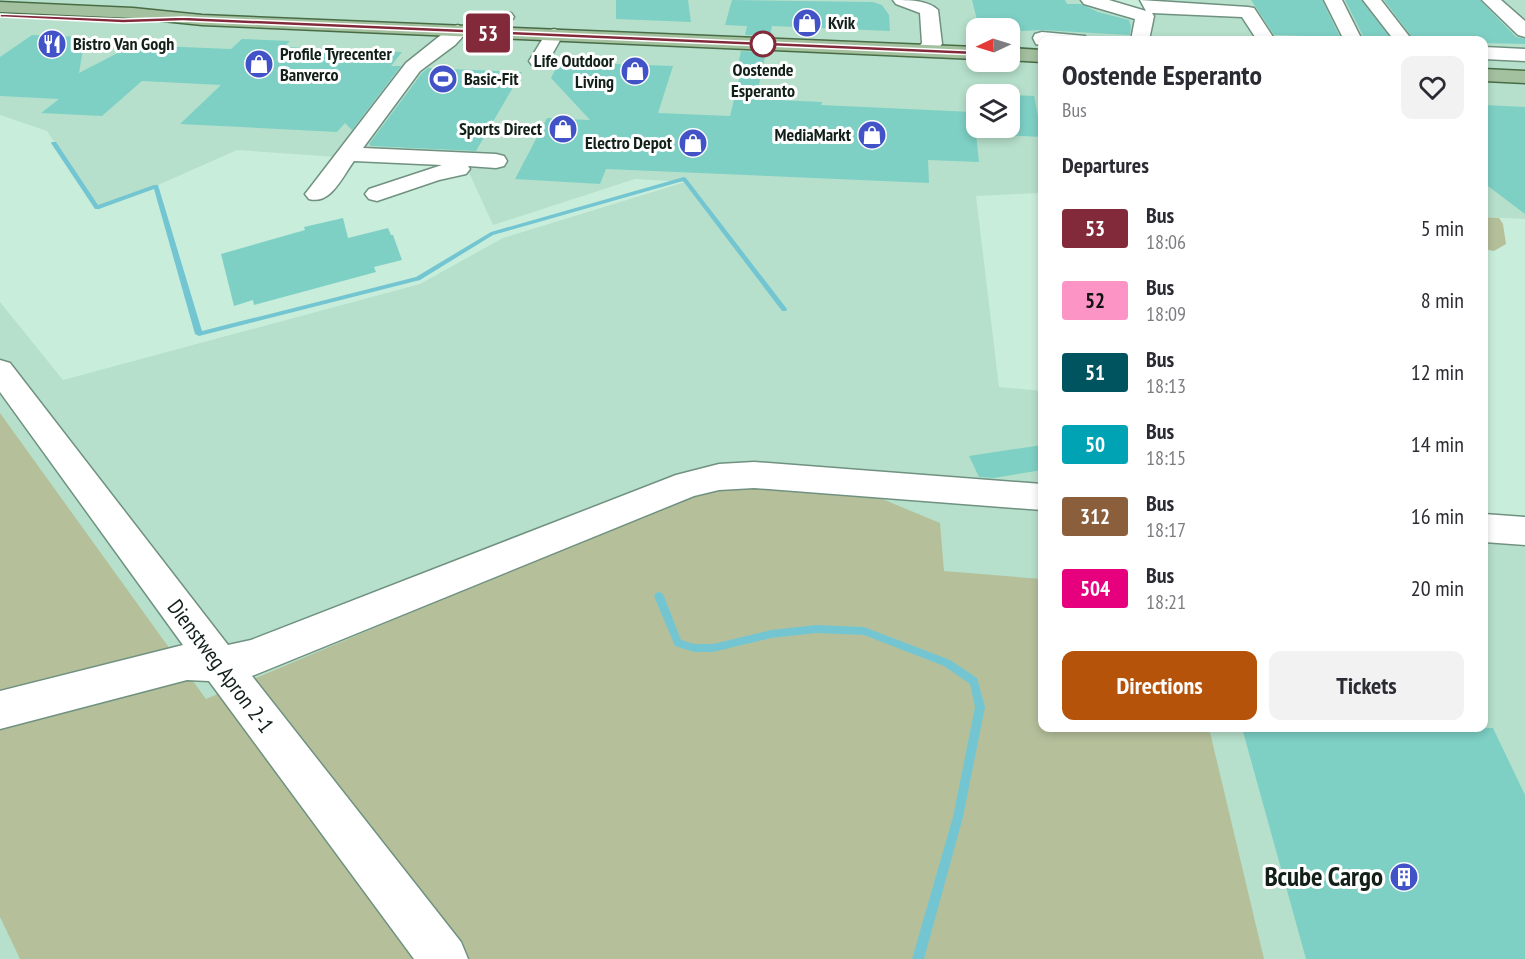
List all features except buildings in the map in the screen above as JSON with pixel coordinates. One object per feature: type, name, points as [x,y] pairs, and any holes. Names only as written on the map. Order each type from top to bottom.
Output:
[{"type":"main road","points":[[0,7],[133,13],[183,19],[966,53]]},
{"type":"main road","points":[[0,16],[123,21],[183,19]]},
{"type":"main road","points":[[1020,55],[1038,56]]},
{"type":"main road","points":[[1488,75],[1525,77]]},
{"type":"street","points":[[902,0],[929,10],[932,44],[925,51]]},
{"type":"street","points":[[1090,0],[1145,16],[1141,36]]},
{"type":"street","points":[[1149,0],[1153,8],[1248,12],[1263,36]]},
{"type":"street","points":[[1333,0],[1351,36]]},
{"type":"street","points":[[1372,0],[1400,36]]},
{"type":"street","points":[[1491,0],[1525,31]]},
{"type":"street","points":[[317,194],[413,67],[426,56],[466,32],[505,17]]},
{"type":"street","points":[[539,61],[554,35]]},
{"type":"street","points":[[1488,53],[1525,55]]},
{"type":"street","points":[[349,154],[490,160],[475,166],[433,174],[377,194]]},
{"type":"street","name":"Dienstweg Apron 2-1","points":[[0,370],[219,664],[444,959]]},
{"type":"street","points":[[0,710],[187,662],[219,664],[252,658],[688,484],[719,477],[754,476],[1038,497]]},
{"type":"street","points":[[1488,528],[1525,531]]},
{"type":"shaded area","points":[[0,0],[1106,0],[1150,12],[1144,0],[1525,0],[1525,219],[1488,217],[1488,36],[1038,36],[1038,193],[976,196],[999,387],[1038,391],[1038,732],[1488,732],[1488,543],[1525,547],[1525,959],[0,959],[0,302],[63,380],[420,284],[503,238],[685,182],[635,179],[493,225],[466,166],[237,150],[156,186],[97,208],[47,131],[0,115]]},
{"type":"shaded area","points":[[1488,217],[1499,218],[1503,224],[1506,244],[1494,251],[1488,250]]},
{"type":"shaded area","points":[[0,413],[206,699],[677,500],[708,489],[747,487],[875,496],[940,523],[944,571],[1038,579],[1038,732],[1210,732],[1264,959],[20,959],[0,917]]},
{"type":"waterway","points":[[54,143],[97,208],[156,186],[199,334],[418,279],[490,235]]},
{"type":"waterway","points":[[493,233],[684,179],[784,309]]},
{"type":"waterway","points":[[659,596],[678,643],[694,648],[713,648],[771,634],[816,629],[864,631],[947,663],[974,681],[980,707],[958,817],[918,959]]},
{"type":"bus line","name":"53","points":[[0,16],[123,21],[183,19],[966,53]]},
{"type":"place","name":"Kvik","points":[[807,23]]},
{"type":"place","name":"Bistro Van Gogh","points":[[52,44]]},
{"type":"place","name":"Oostende Esperanto","points":[[763,44]]},
{"type":"place","name":"Profile Tyrecenter Banverco","points":[[259,64]]},
{"type":"place","name":"Life Outdoor Living","points":[[635,71]]},
{"type":"place","name":"Basic-Fit","points":[[443,79]]},
{"type":"place","name":"Sports Direct","points":[[563,129]]},
{"type":"place","name":"MediaMarkt","points":[[872,135]]},
{"type":"place","name":"Electro Depot","points":[[693,143]]},
{"type":"place","name":"Bcube Cargo","points":[[1404,877]]}]
